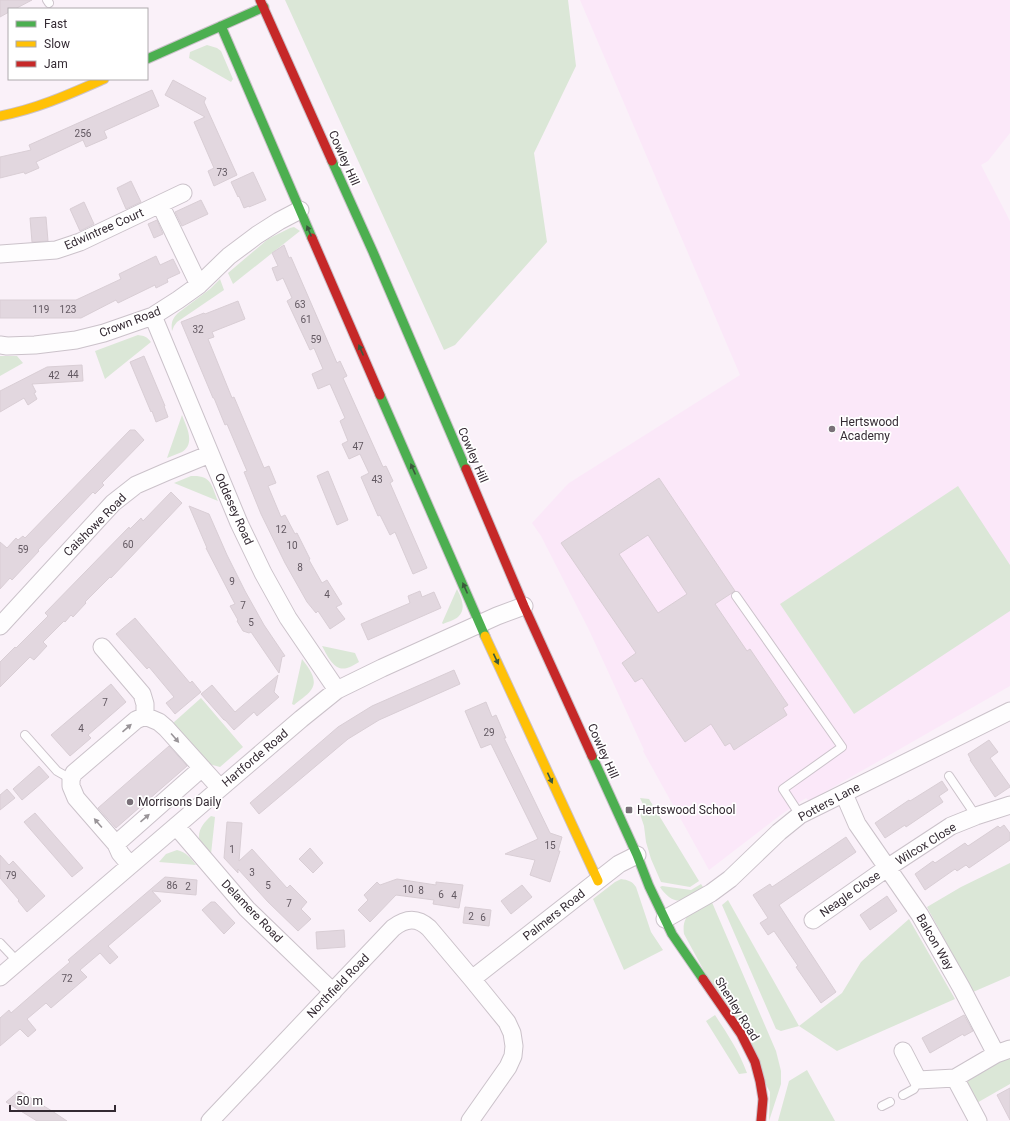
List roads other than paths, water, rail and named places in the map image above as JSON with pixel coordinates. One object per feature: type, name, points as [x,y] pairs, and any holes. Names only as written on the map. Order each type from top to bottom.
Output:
[{"type":"main road","points":[[148,59],[221,26],[262,4]]},
{"type":"main road","name":"Cowley Hill","points":[[262,4],[373,252],[524,606],[665,919]]},
{"type":"main road","points":[[221,26],[480,624],[598,881]]},
{"type":"main road","points":[[0,116],[27,111],[102,80]]},
{"type":"main road","name":"Shenley Road","points":[[665,919],[672,934],[741,1034],[755,1062],[763,1099],[761,1121]]},
{"type":"street","name":"Edwintree Court","points":[[0,254],[56,250],[80,242],[183,193]]},
{"type":"street","points":[[160,204],[198,285]]},
{"type":"street","name":"Crown Road","points":[[0,345],[35,345],[76,340],[104,333],[153,316],[198,285],[229,256],[257,235],[300,210]]},
{"type":"street","name":"Oddesey Road","points":[[153,316],[239,523],[263,573],[288,618],[337,690]]},
{"type":"street","name":"Caishowe Road","points":[[0,626],[113,503],[136,485],[210,454]]},
{"type":"street","name":"Hartforde Road","points":[[0,977],[220,788],[337,690],[382,668],[524,606]]},
{"type":"street","points":[[102,647],[142,694],[145,704],[145,716]]},
{"type":"street","name":"Potters Lane","points":[[665,919],[711,893],[730,879],[779,832],[800,815],[1010,711]]},
{"type":"street","points":[[130,865],[120,853],[116,844],[76,798],[71,786],[71,779],[74,773],[136,720],[145,716],[160,722],[220,788]]},
{"type":"street","points":[[116,844],[202,768]]},
{"type":"street","name":"Balcon Way","points":[[844,794],[857,824],[920,915],[961,986],[1003,1051],[955,1078],[918,1080]]},
{"type":"street","name":"Wilcox Close","points":[[887,868],[950,826],[1010,805]]},
{"type":"street","name":"Delamere Road","points":[[176,826],[247,909],[333,992]]},
{"type":"street","name":"Palmers Road","points":[[472,979],[619,864],[637,855]]},
{"type":"street","name":"Neagle Close","points":[[812,920],[887,868]]},
{"type":"street","name":"Northfield Road","points":[[210,1121],[393,928],[400,923],[414,920],[423,922],[429,928],[507,1022],[512,1033],[514,1046],[513,1056],[508,1067],[470,1121]]},
{"type":"street","points":[[903,1052],[918,1080]]},
{"type":"street","points":[[955,1078],[978,1121]]},
{"type":"lane","points":[[736,596],[842,747],[784,789],[800,815]]},
{"type":"lane","points":[[25,735],[57,771],[71,779]]},
{"type":"lane","points":[[949,776],[976,816]]},
{"type":"lane","points":[[0,943],[18,962]]},
{"type":"lane","points":[[903,1095],[914,1088],[918,1080]]},
{"type":"lane","points":[[882,1106],[890,1102]]},
{"type":"place","name":"Hertswood Academy","points":[[832,429]]},
{"type":"place","name":"Morrisons Daily","points":[[130,802]]},
{"type":"place","name":"Hertswood School","points":[[629,810]]}]
